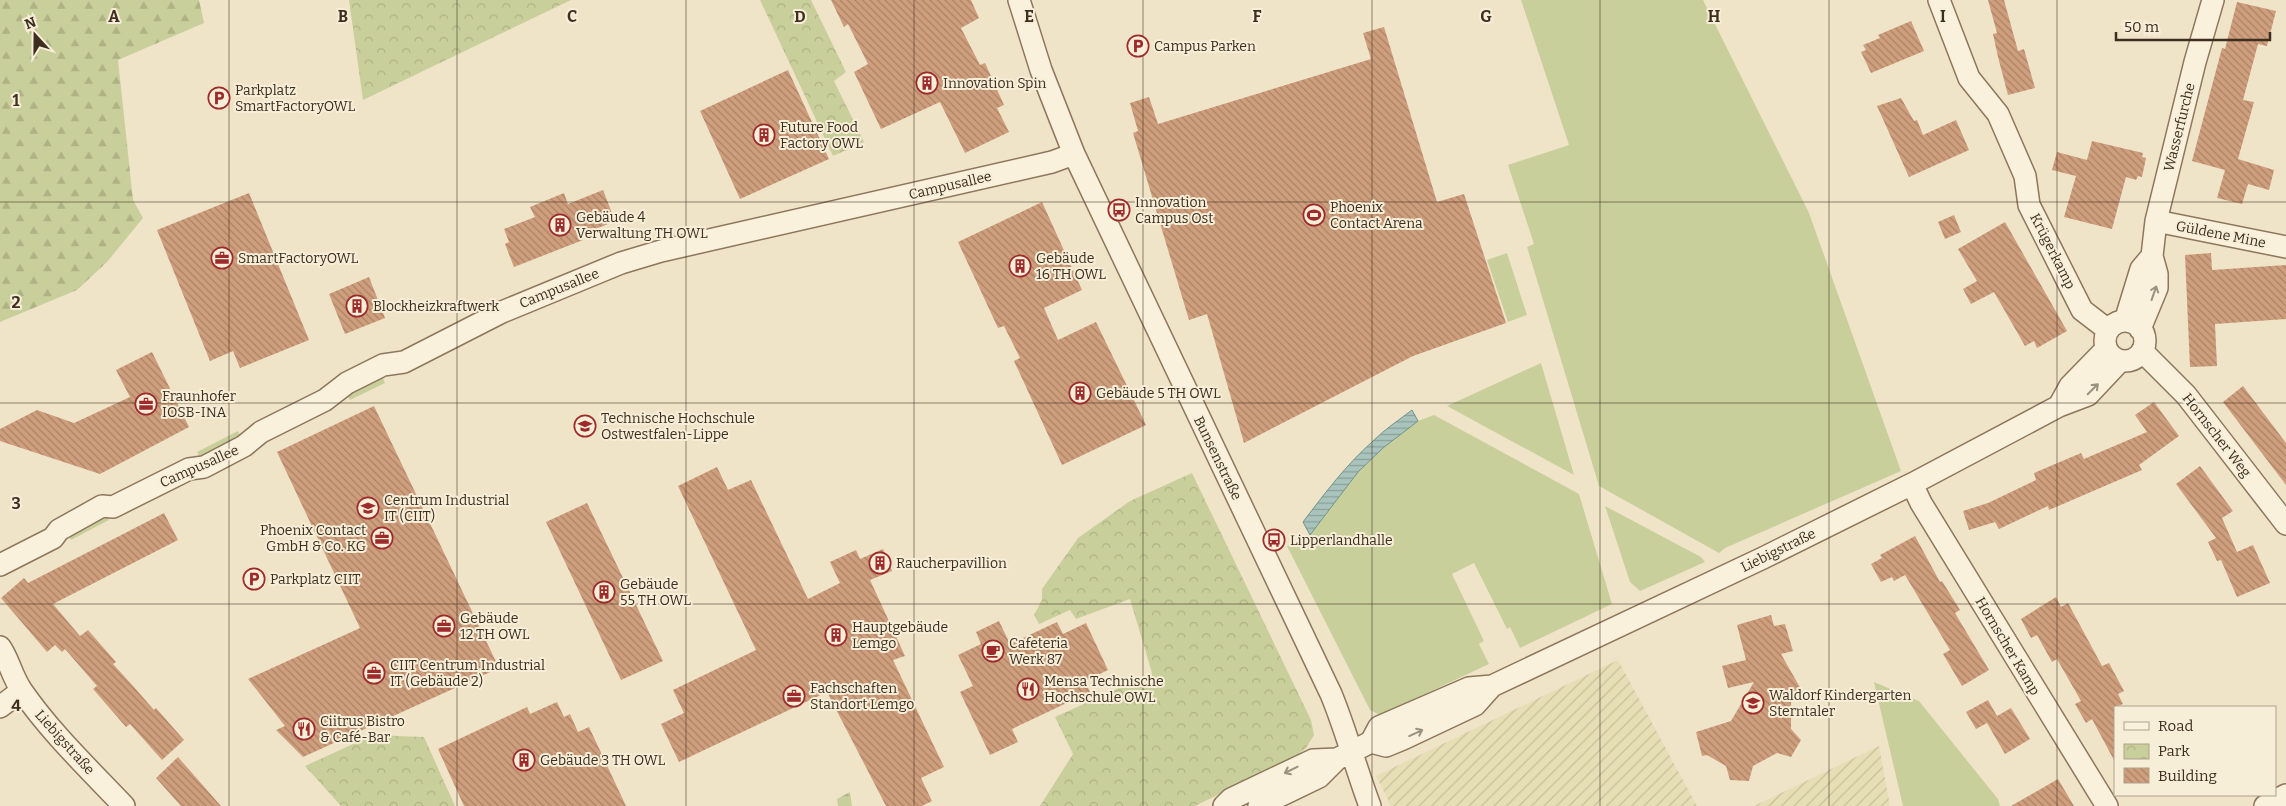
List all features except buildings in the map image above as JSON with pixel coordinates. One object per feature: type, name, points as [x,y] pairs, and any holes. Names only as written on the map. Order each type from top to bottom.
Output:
[{"type":"street","name":"Bunsenstraße","points":[[1019,0],[1041,70],[1074,154],[1330,694],[1341,719],[1344,755],[1370,806]]},
{"type":"street","name":"Krügerkamp","points":[[1939,0],[1969,78],[1998,114],[2025,176],[2029,205],[2082,310],[2120,338]]},
{"type":"street","name":"Wasserfurche","points":[[2120,338],[2141,268],[2152,256],[2156,221],[2195,62],[2213,0]]},
{"type":"street","name":"Campusallee","points":[[0,565],[53,538],[59,530],[102,506],[112,507],[189,468],[204,467],[236,450],[261,432],[325,400],[347,382],[383,365],[404,362],[502,312],[621,263],[670,248],[1052,162],[1074,154]]},
{"type":"street","name":"Güldene Mine","points":[[2156,221],[2286,247]]},
{"type":"street","name":"Liebigstraße","points":[[2120,338],[2133,360],[2142,351]]},
{"type":"street","name":"Liebigstraße","points":[[1259,806],[1319,777],[1344,755],[1371,742],[1379,727],[1469,688],[1492,686],[1912,484],[2059,406],[2088,395],[2120,338]]},
{"type":"street","name":"Hornscher Weg","points":[[2142,351],[2186,394],[2286,524]]},
{"type":"street","name":"Hornscher Kamp","points":[[1912,484],[1921,503],[2107,806]]},
{"type":"street","name":"Liebigstraße","points":[[0,647],[11,678],[68,748],[124,806]]},
{"type":"street","points":[[0,707],[11,678]]},
{"type":"street","name":"Liebigstraße","points":[[1224,806],[1231,799],[1313,760],[1344,755]]},
{"type":"street","points":[[2265,806],[2286,795]]},
{"type":"shaded area","points":[[1618,660],[1697,806],[1391,806],[1376,776]]},
{"type":"shaded area","points":[[1879,746],[1890,806],[1754,806]]},
{"type":"green space","points":[[0,0],[199,0],[204,23],[118,60],[133,200],[143,218],[107,262],[77,290],[0,322]]},
{"type":"green space","points":[[349,0],[571,0],[363,100]]},
{"type":"green space","points":[[760,0],[811,0],[846,72],[834,81],[864,142],[833,156]]},
{"type":"green space","points":[[1521,0],[1703,0],[1809,213],[1901,471],[1725,548],[1719,553],[1599,486],[1527,247],[1534,244],[1508,165],[1569,145]]},
{"type":"green space","points":[[1507,253],[1527,315],[1508,322],[1487,260]]},
{"type":"green space","points":[[1541,363],[1574,475],[1447,406]]},
{"type":"green space","points":[[381,373],[385,383],[350,400],[345,391]]},
{"type":"green space","points":[[1434,415],[1579,494],[1612,604],[1520,648],[1510,627],[1507,629],[1474,563],[1452,574],[1484,641],[1479,644],[1489,664],[1380,715],[1370,710],[1287,546],[1310,535],[1358,472],[1383,448],[1418,421]]},
{"type":"green space","points":[[238,431],[242,440],[201,460],[197,452]]},
{"type":"green space","points":[[1192,473],[1311,720],[1314,735],[1306,748],[1295,757],[1195,806],[1040,806],[1073,754],[1055,717],[1152,673],[1130,599],[1076,619],[1070,610],[1039,624],[1034,615],[1042,600],[1042,589],[1078,538],[1130,501]]},
{"type":"green space","points":[[1605,506],[1701,557],[1705,562],[1640,591],[1630,582]]},
{"type":"green space","points":[[105,513],[109,520],[71,540],[68,532]]},
{"type":"green space","points":[[1874,682],[1919,701],[1998,799],[2000,806],[1903,806]]},
{"type":"green space","points":[[373,735],[424,737],[455,806],[341,806],[305,766]]},
{"type":"green space","points":[[850,792],[852,806],[838,806],[837,799]]},
{"type":"water","points":[[1412,410],[1418,421],[1383,448],[1358,472],[1310,535],[1303,522],[1336,480],[1378,437]]},
{"type":"place","name":"Campus Parken","points":[[1138,46]]},
{"type":"place","name":"Innovation Spin","points":[[927,83]]},
{"type":"place","name":"Parkplatz SmartFactoryOWL","points":[[219,98]]},
{"type":"place","name":"Future Food Factory OWL","points":[[764,135]]},
{"type":"place","name":"Innovation Campus Ost","points":[[1119,210]]},
{"type":"place","name":"Phoenix Contact Arena","points":[[1314,215]]},
{"type":"place","name":"Gebäude 4 Verwaltung TH OWL","points":[[560,225]]},
{"type":"place","name":"SmartFactoryOWL","points":[[222,258]]},
{"type":"place","name":"Gebäude 16 TH OWL","points":[[1020,266]]},
{"type":"place","name":"Blockheizkraftwerk","points":[[357,306]]},
{"type":"place","name":"Gebäude 5 TH OWL","points":[[1080,393]]},
{"type":"place","name":"Fraunhofer IOSB-INA","points":[[146,404]]},
{"type":"place","name":"Technische Hochschule Ostwestfalen-Lippe","points":[[585,426]]},
{"type":"place","name":"Centrum Industrial IT (CIIT)","points":[[368,508]]},
{"type":"place","name":"Phoenix Contact GmbH & Co. KG","points":[[382,538]]},
{"type":"place","name":"Lipperlandhalle","points":[[1274,540]]},
{"type":"place","name":"Raucherpavillion","points":[[880,563]]},
{"type":"place","name":"Parkplatz CIIT","points":[[254,579]]},
{"type":"place","name":"Gebäude 55 TH OWL","points":[[604,592]]},
{"type":"place","name":"Gebäude 12 TH OWL","points":[[444,626]]},
{"type":"place","name":"Hauptgebäude Lemgo","points":[[836,635]]},
{"type":"place","name":"Cafeteria Werk 87","points":[[993,651]]},
{"type":"place","name":"CIIT Centrum Industrial IT (Gebäude 2)","points":[[374,673]]},
{"type":"place","name":"Mensa Technische Hochschule OWL","points":[[1028,689]]},
{"type":"place","name":"Fachschaften Standort Lemgo","points":[[794,696]]},
{"type":"place","name":"Waldorf Kindergarten Sterntaler","points":[[1753,703]]},
{"type":"place","name":"Ciitrus Bistro & Café-Bar","points":[[304,729]]},
{"type":"place","name":"Gebäude 3 TH OWL","points":[[524,760]]}]
